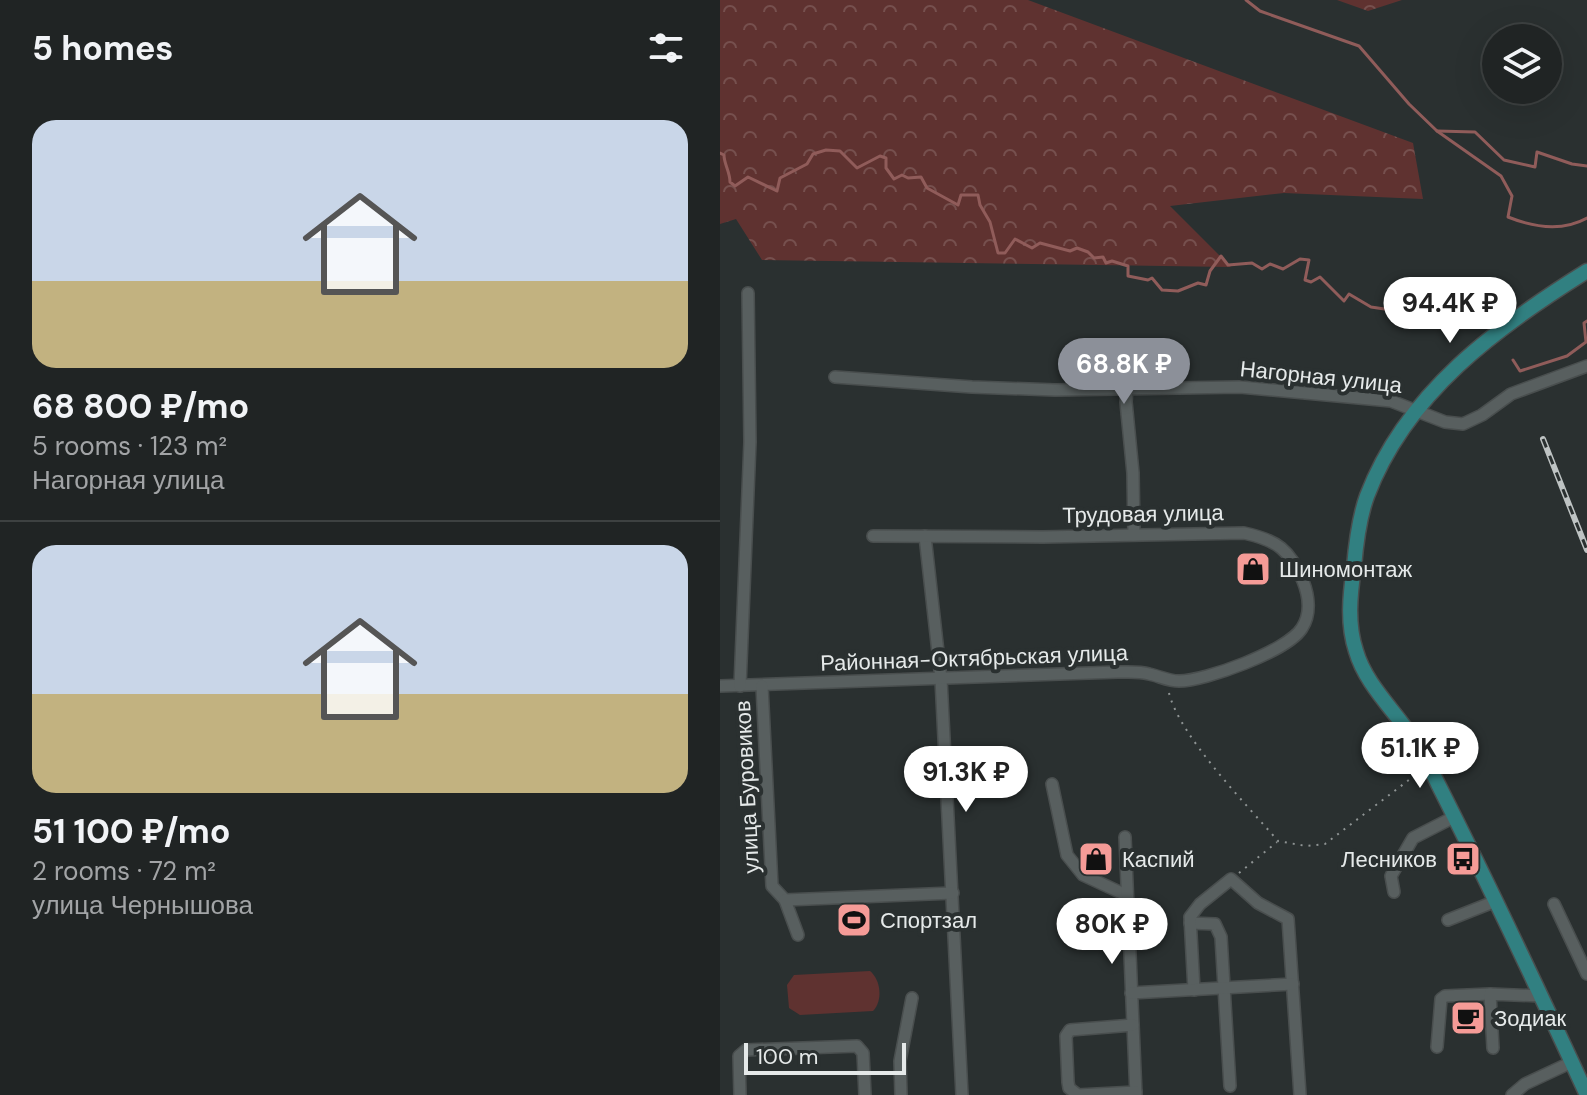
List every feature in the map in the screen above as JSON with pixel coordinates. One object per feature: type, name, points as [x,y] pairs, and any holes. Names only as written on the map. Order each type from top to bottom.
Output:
[{"type":"main road","points":[[1587,271],[1490,336],[1453,370],[1393,444],[1366,498],[1356,546],[1350,610],[1355,650],[1362,667],[1413,738],[1428,766],[1542,996],[1587,1095]]},
{"type":"street","name":"улица Буровиков","points":[[740,686],[750,442],[748,293]]},
{"type":"street","name":"Нагорная улица","points":[[835,377],[985,388],[1240,387],[1391,401],[1445,422],[1463,424],[1482,415],[1511,394],[1587,366]]},
{"type":"street","points":[[1127,388],[1133,460],[1134,535]]},
{"type":"street","name":"Трудовая улица","points":[[873,536],[1230,532],[1275,541],[1288,554],[1299,573],[1309,604],[1301,631],[1271,650]]},
{"type":"street","points":[[925,536],[941,679],[962,1095]]},
{"type":"street","name":"Районная-Октябрьская улица","points":[[720,686],[1135,672],[1167,680],[1188,680],[1271,650]]},
{"type":"street","name":"улица Буровиков","points":[[762,686],[772,886],[785,900]]},
{"type":"street","points":[[1052,784],[1067,855],[1083,875],[1126,895]]},
{"type":"street","points":[[1394,892],[1391,876],[1413,838],[1454,817]]},
{"type":"street","points":[[1125,837],[1136,1094],[1078,1095],[1069,1088],[1066,1036],[1070,1030],[1133,1025]]},
{"type":"street","points":[[1194,990],[1190,917],[1200,904],[1231,879],[1258,903],[1288,919],[1300,1095]]},
{"type":"street","points":[[798,935],[785,900],[953,893]]},
{"type":"street","points":[[1448,920],[1496,901]]},
{"type":"street","points":[[1554,904],[1587,974]]},
{"type":"street","points":[[1190,923],[1215,924],[1221,937],[1230,1086]]},
{"type":"street","points":[[1131,993],[1293,984]]},
{"type":"street","points":[[1490,994],[1493,1048]]},
{"type":"street","points":[[1437,1047],[1441,999],[1445,996],[1542,996]]},
{"type":"street","points":[[901,1095],[900,1061],[912,998]]},
{"type":"street","points":[[740,1095],[739,1056],[746,1050],[857,1046],[863,1053],[865,1095]]},
{"type":"street","points":[[1512,1095],[1525,1084],[1572,1062]]},
{"type":"path","points":[[1167,680],[1174,707],[1185,728],[1278,841],[1306,846],[1325,844],[1428,766]]},
{"type":"path","points":[[1231,879],[1278,841]]},
{"type":"green space","points":[[720,0],[1028,0],[1413,143],[1423,199],[1284,193],[1170,206],[1231,267],[762,260],[736,219],[720,224]]},
{"type":"green space","points":[[1337,0],[1402,0],[1368,11]]},
{"type":"green space","points":[[870,971],[877,980],[879,991],[873,1011],[800,1015],[789,1008],[787,985],[794,975]]},
{"type":"waterway","points":[[1246,0],[1260,11],[1359,46],[1437,131],[1501,176],[1512,196],[1508,217],[1548,226],[1568,225],[1587,218]]},
{"type":"waterway","points":[[1437,131],[1475,132],[1504,160],[1535,167],[1537,152],[1587,166]]},
{"type":"waterway","points":[[720,153],[724,155],[730,182],[735,186],[748,177],[777,191],[780,178],[807,164],[813,154],[826,150],[840,151],[857,168],[880,156],[886,158],[886,168],[894,179],[902,175],[921,177],[927,188],[958,205],[961,195],[978,195],[990,222],[998,253],[1005,253],[1015,239],[1032,248],[1040,243],[1070,251],[1077,248],[1094,258],[1103,257],[1106,263],[1112,261],[1128,266],[1128,276],[1152,278],[1162,290],[1178,291],[1198,283],[1206,285],[1210,271],[1221,256],[1228,265],[1252,263],[1262,269],[1270,264],[1283,269],[1300,259],[1309,260],[1305,280],[1311,282],[1320,277],[1344,301],[1349,294],[1371,307],[1391,310],[1401,294],[1432,296],[1456,326]]},
{"type":"waterway","points":[[1391,310],[1413,312],[1462,327]]},
{"type":"waterway","points":[[1513,360],[1520,371],[1567,356],[1586,342],[1584,323],[1587,321]]},
{"type":"railway","points":[[1543,439],[1587,550]]},
{"type":"place","name":"Шиномонтаж","points":[[1253,569]]},
{"type":"place","name":"Каспий","points":[[1096,859]]},
{"type":"place","name":"Лесников","points":[[1463,859]]},
{"type":"place","name":"Спортзал","points":[[854,920]]},
{"type":"place","name":"Зодиак","points":[[1468,1018]]}]
